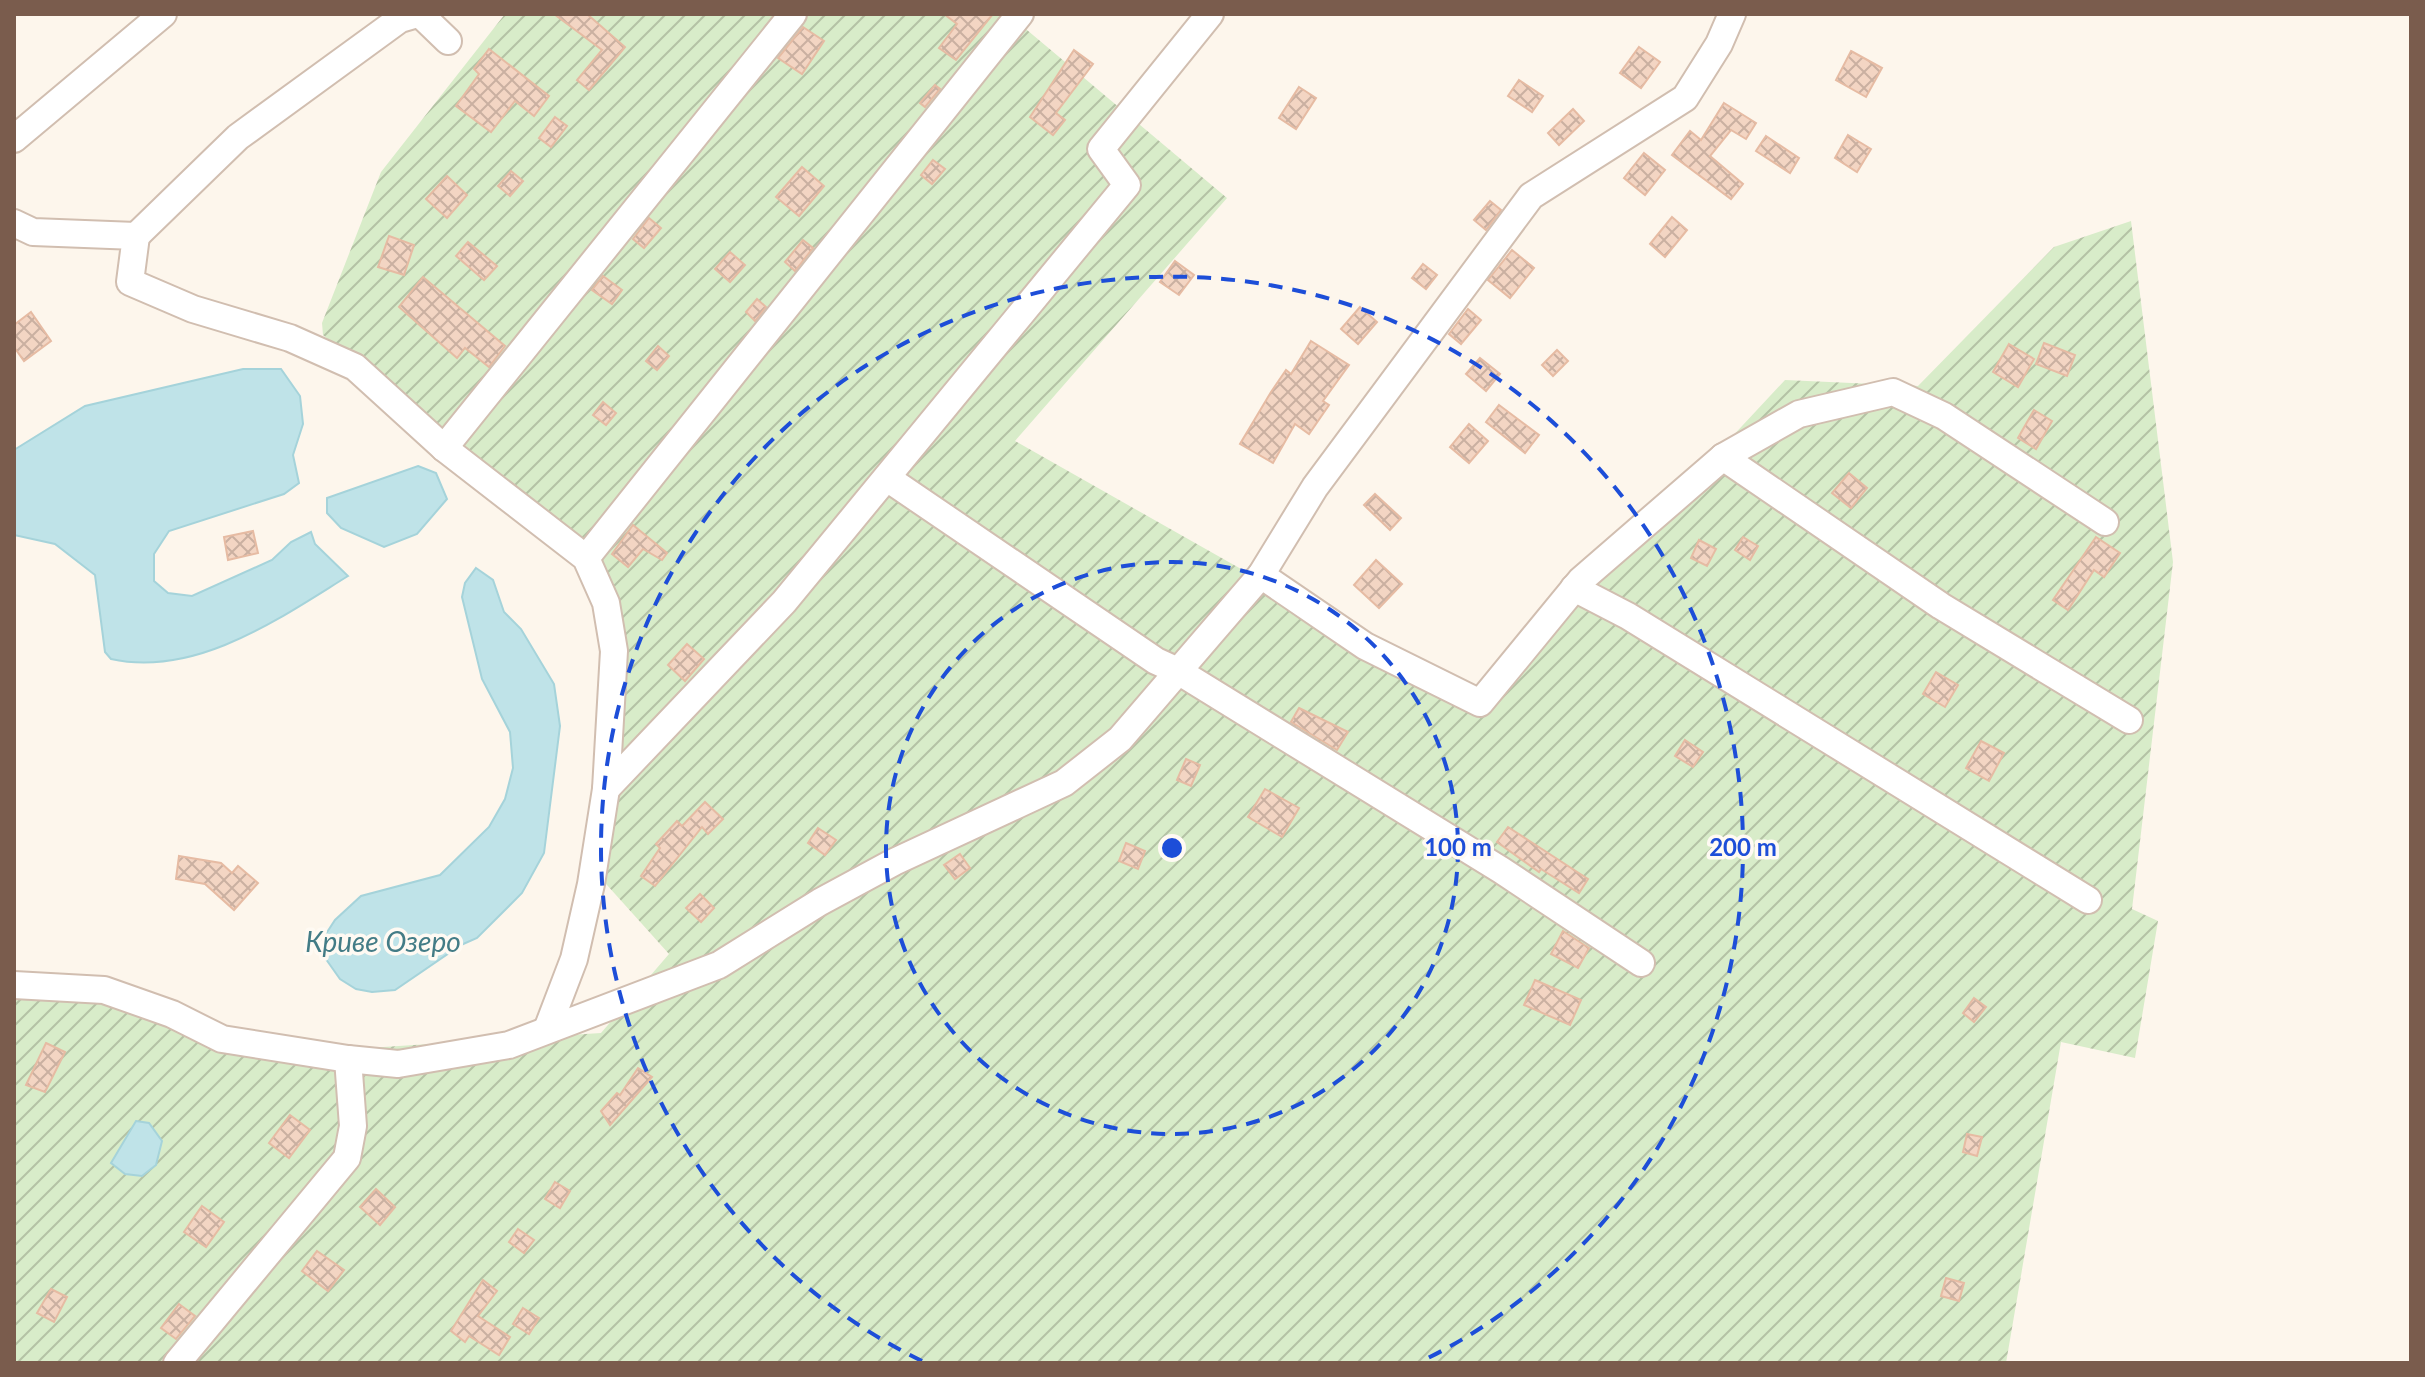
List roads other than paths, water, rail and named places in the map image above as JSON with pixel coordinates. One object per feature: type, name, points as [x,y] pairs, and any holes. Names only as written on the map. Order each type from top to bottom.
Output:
[{"type":"street","points":[[14,139],[163,14]]},
{"type":"street","points":[[448,41],[419,14],[400,19],[238,137],[136,236],[130,282],[193,309],[290,338],[355,367],[444,448],[586,558],[606,603],[614,651],[606,789],[591,884],[574,959],[548,1027]]},
{"type":"street","points":[[444,448],[793,14]]},
{"type":"street","points":[[586,558],[1020,14]]},
{"type":"street","points":[[606,789],[784,602],[1127,185],[1101,149],[1210,14]]},
{"type":"street","points":[[14,985],[104,990],[172,1014],[222,1039],[348,1059],[398,1064],[509,1045],[548,1027],[719,965],[820,902],[894,862],[1064,783],[1120,739],[1261,575],[1315,487],[1531,196],[1685,98],[1719,44],[1732,14]]},
{"type":"street","points":[[14,223],[33,232],[136,236]]},
{"type":"street","points":[[1261,575],[1365,646],[1480,703],[1574,588],[1723,457],[1799,414],[1893,392],[1944,416],[2105,522]]},
{"type":"street","points":[[1723,457],[1941,606],[2129,720]]},
{"type":"street","points":[[887,478],[1156,661],[1178,671],[1501,870],[1641,963]]},
{"type":"street","points":[[1574,588],[1628,616],[2088,900]]},
{"type":"street","points":[[177,1363],[347,1158],[353,1126],[348,1059]]},
{"type":"water","points":[[243,369],[281,369],[300,396],[303,424],[293,455],[299,483],[284,494],[169,531],[154,554],[154,581],[168,593],[192,596],[272,560],[291,542],[311,532],[315,544],[348,576],[266,626],[205,652],[174,660],[143,663],[111,659],[105,652],[95,575],[55,544],[14,535],[14,450],[85,406]]},
{"type":"water","points":[[418,466],[436,473],[447,499],[417,534],[384,547],[341,528],[327,513],[327,498]]},
{"type":"water","name":"Криве Озеро","points":[[476,568],[493,580],[504,612],[521,629],[554,684],[560,726],[544,853],[522,893],[477,938],[461,945],[395,990],[372,992],[356,989],[340,979],[323,955],[322,940],[335,920],[361,896],[440,875],[489,827],[505,799],[513,768],[510,732],[482,679],[462,597],[465,583]]},
{"type":"water","points":[[136,1121],[149,1123],[162,1141],[156,1165],[142,1176],[125,1174],[111,1163]]}]
